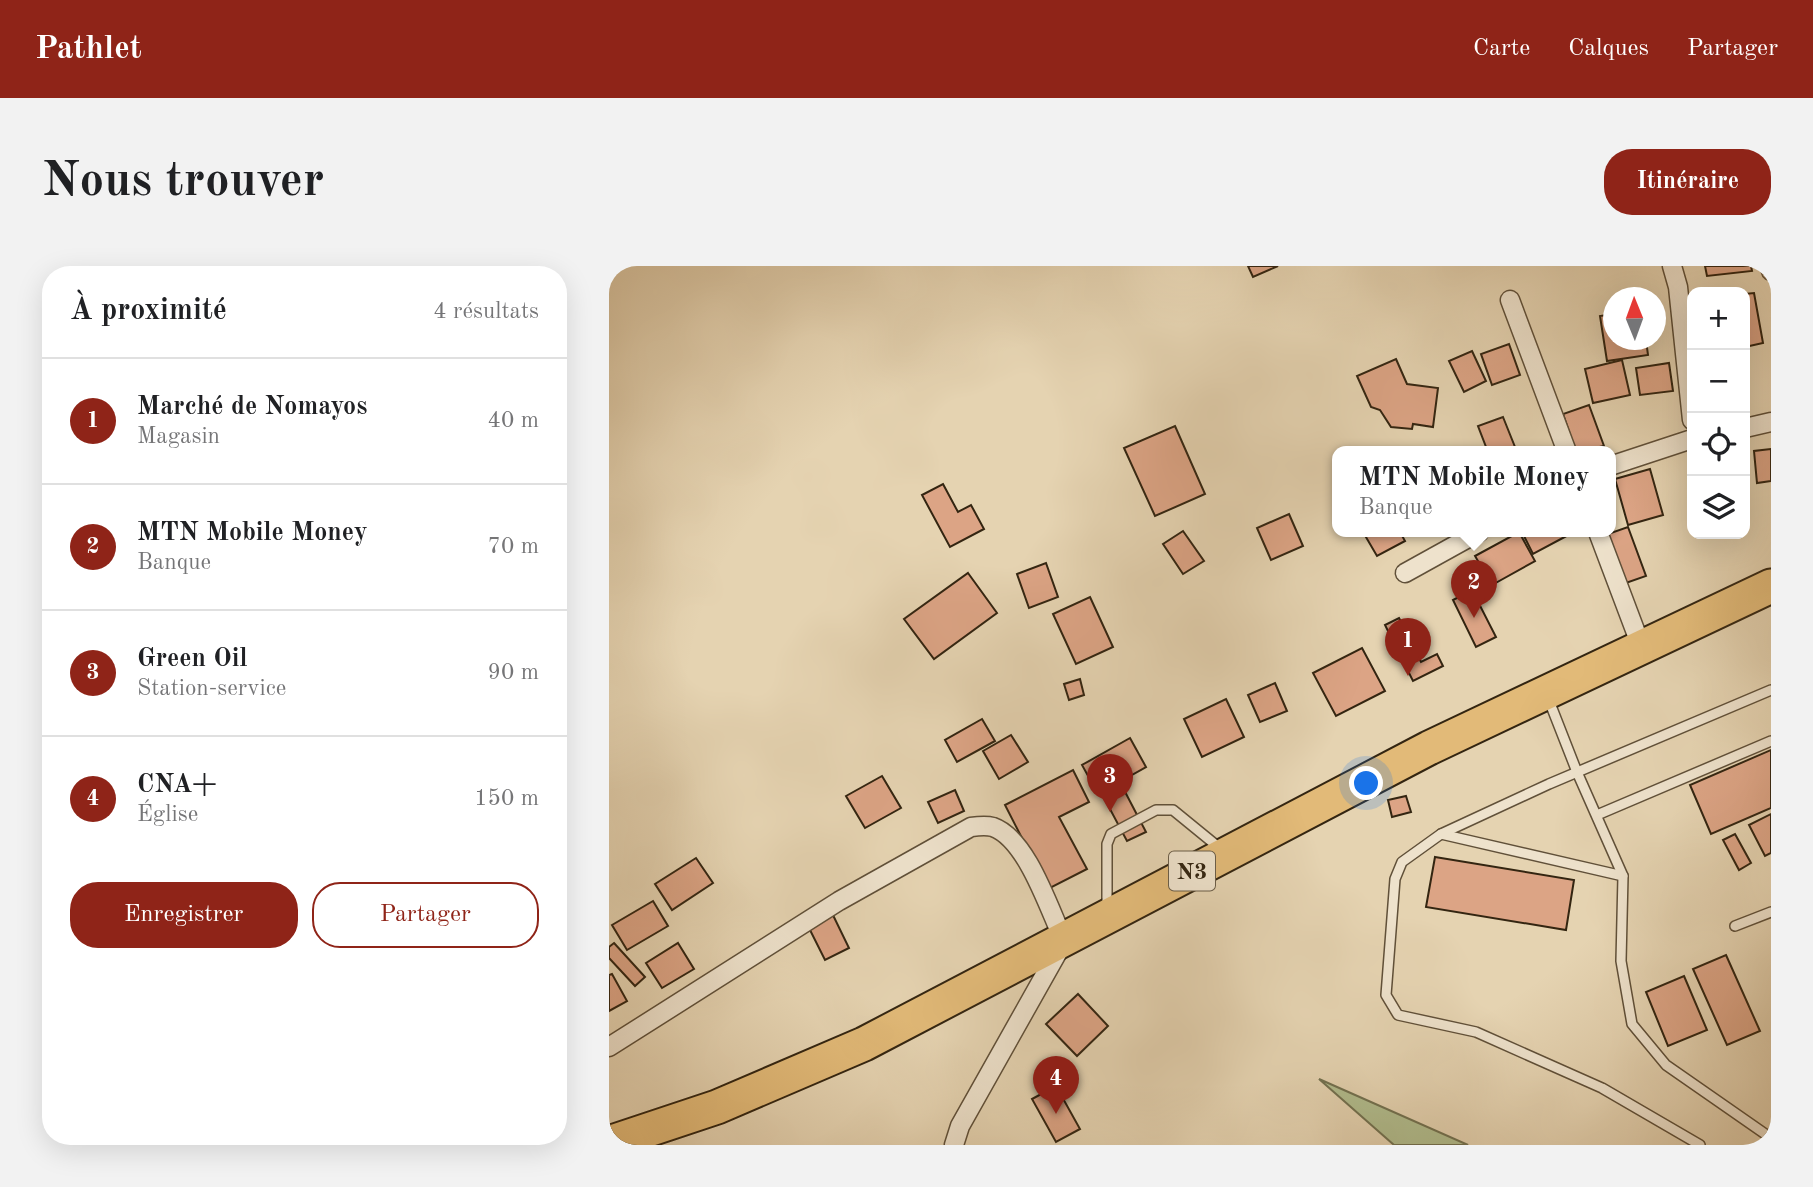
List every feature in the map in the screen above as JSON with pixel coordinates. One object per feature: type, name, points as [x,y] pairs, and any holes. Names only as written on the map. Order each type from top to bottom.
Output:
[{"type":"highway","name":"N3","points":[[609,1143],[717,1107],[864,1044],[1064,941],[1225,853],[1546,691],[1771,586]]},
{"type":"street","points":[[1672,266],[1678,287],[1691,413]]},
{"type":"street","points":[[1510,300],[1565,446]]},
{"type":"street","points":[[1750,427],[1771,422]]},
{"type":"street","points":[[1616,464],[1687,441]]},
{"type":"street","points":[[1405,573],[1470,537]]},
{"type":"street","points":[[1600,537],[1641,646]]},
{"type":"street","points":[[609,1047],[807,921],[971,827],[990,825],[1021,848],[1064,941],[960,1126],[954,1145]]},
{"type":"lane","points":[[1700,1145],[1602,1088],[1476,1032],[1398,1015],[1386,995],[1395,879],[1402,862],[1441,834],[1577,772],[1771,690]]},
{"type":"lane","points":[[1546,691],[1577,772],[1623,876],[1621,961],[1632,1024],[1666,1065],[1771,1138]]},
{"type":"lane","points":[[1597,815],[1771,741]]},
{"type":"lane","points":[[1107,918],[1107,844],[1111,834],[1156,810],[1173,810],[1225,853]]},
{"type":"lane","points":[[1441,834],[1623,876]]},
{"type":"lane","points":[[1735,926],[1771,912]]},
{"type":"green space","points":[[1319,1079],[1468,1145],[1394,1145]]},
{"type":"building","points":[[1248,266],[1278,266],[1253,277]]},
{"type":"building","points":[[1705,266],[1751,266],[1752,271],[1707,276]]},
{"type":"building","points":[[1750,293],[1754,293],[1763,343],[1750,346]]},
{"type":"building","points":[[1509,344],[1520,375],[1492,385],[1481,354]]},
{"type":"building","points":[[1605,350],[1647,350],[1648,355],[1607,361]]},
{"type":"building","points":[[1472,351],[1486,381],[1464,392],[1449,361]]},
{"type":"building","points":[[1396,359],[1407,384],[1438,388],[1433,427],[1413,424],[1412,429],[1391,427],[1380,410],[1371,407],[1357,376]]},
{"type":"building","points":[[1622,360],[1630,395],[1593,403],[1585,369]]},
{"type":"building","points":[[1669,363],[1673,391],[1640,395],[1636,368]]},
{"type":"building","points":[[1589,405],[1604,446],[1574,446],[1563,414]]},
{"type":"building","points":[[1503,417],[1515,446],[1486,446],[1478,426]]},
{"type":"building","points":[[1175,426],[1205,494],[1155,516],[1124,448]]},
{"type":"building","points":[[1771,449],[1771,481],[1757,483],[1754,451]]},
{"type":"building","points":[[1650,469],[1663,515],[1628,525],[1616,479]]},
{"type":"building","points":[[943,484],[958,512],[971,505],[984,529],[950,547],[922,495]]},
{"type":"building","points":[[1289,514],[1303,546],[1271,560],[1257,528]]},
{"type":"building","points":[[1628,527],[1646,576],[1623,584],[1606,537],[1616,537],[1616,531]]},
{"type":"building","points":[[1183,531],[1204,561],[1183,574],[1163,544]]},
{"type":"building","points":[[1366,537],[1403,537],[1405,541],[1377,556]]},
{"type":"building","points":[[1510,537],[1522,537],[1535,561],[1492,585],[1475,556]]},
{"type":"building","points":[[1524,537],[1565,537],[1533,554]]},
{"type":"building","points":[[1046,563],[1058,597],[1029,608],[1017,574]]},
{"type":"building","points":[[968,573],[997,613],[934,659],[904,619]]},
{"type":"building","points":[[1472,590],[1496,637],[1476,647],[1453,600]]},
{"type":"building","points":[[1090,597],[1113,647],[1076,664],[1053,614]]},
{"type":"building","points":[[1399,618],[1421,662],[1437,654],[1443,666],[1413,681],[1385,625]]},
{"type":"building","points":[[1362,648],[1385,691],[1336,716],[1313,673]]},
{"type":"building","points":[[1080,679],[1084,695],[1069,700],[1064,684]]},
{"type":"building","points":[[1275,683],[1287,711],[1260,722],[1248,695]]},
{"type":"building","points":[[1226,699],[1244,737],[1202,757],[1184,719]]},
{"type":"building","points":[[982,719],[995,741],[957,762],[945,740]]},
{"type":"building","points":[[1011,735],[1028,762],[999,779],[983,751]]},
{"type":"building","points":[[1130,738],[1146,767],[1098,794],[1082,765]]},
{"type":"building","points":[[1771,750],[1771,808],[1711,834],[1690,785]]},
{"type":"building","points":[[1073,770],[1089,802],[1059,817],[1087,869],[1048,889],[1005,805]]},
{"type":"building","points":[[882,776],[901,808],[865,828],[846,796]]},
{"type":"building","points":[[1122,786],[1146,832],[1127,841],[1103,796]]},
{"type":"building","points":[[955,790],[964,811],[938,823],[928,802]]},
{"type":"building","points":[[1406,796],[1411,812],[1392,817],[1388,800]]},
{"type":"building","points":[[1771,814],[1771,853],[1765,856],[1749,825]]},
{"type":"building","points":[[1735,834],[1751,863],[1739,870],[1723,840]]},
{"type":"building","points":[[1435,857],[1574,880],[1566,930],[1426,907]]},
{"type":"building","points":[[696,858],[713,883],[672,910],[655,884]]},
{"type":"building","points":[[653,901],[668,926],[627,950],[612,925]]},
{"type":"building","points":[[831,911],[849,948],[825,960],[806,922]]},
{"type":"building","points":[[614,943],[645,977],[635,986],[609,958],[609,947]]},
{"type":"building","points":[[678,943],[694,969],[662,988],[646,963]]},
{"type":"building","points":[[1726,955],[1760,1031],[1727,1045],[1693,969]]},
{"type":"building","points":[[612,974],[627,1001],[609,1011],[609,975]]},
{"type":"building","points":[[1684,976],[1707,1030],[1668,1046],[1646,992]]},
{"type":"building","points":[[1078,994],[1108,1026],[1077,1056],[1046,1024]]},
{"type":"building","points":[[1056,1086],[1080,1129],[1056,1142],[1032,1099]]},
{"type":"place","name":"MTN Mobile Money","points":[[1474,618]]},
{"type":"place","name":"Marché de Nomayos","points":[[1408,676]]},
{"type":"place","name":"Green Oil","points":[[1110,812]]},
{"type":"place","name":"CNA+","points":[[1056,1114]]}]
